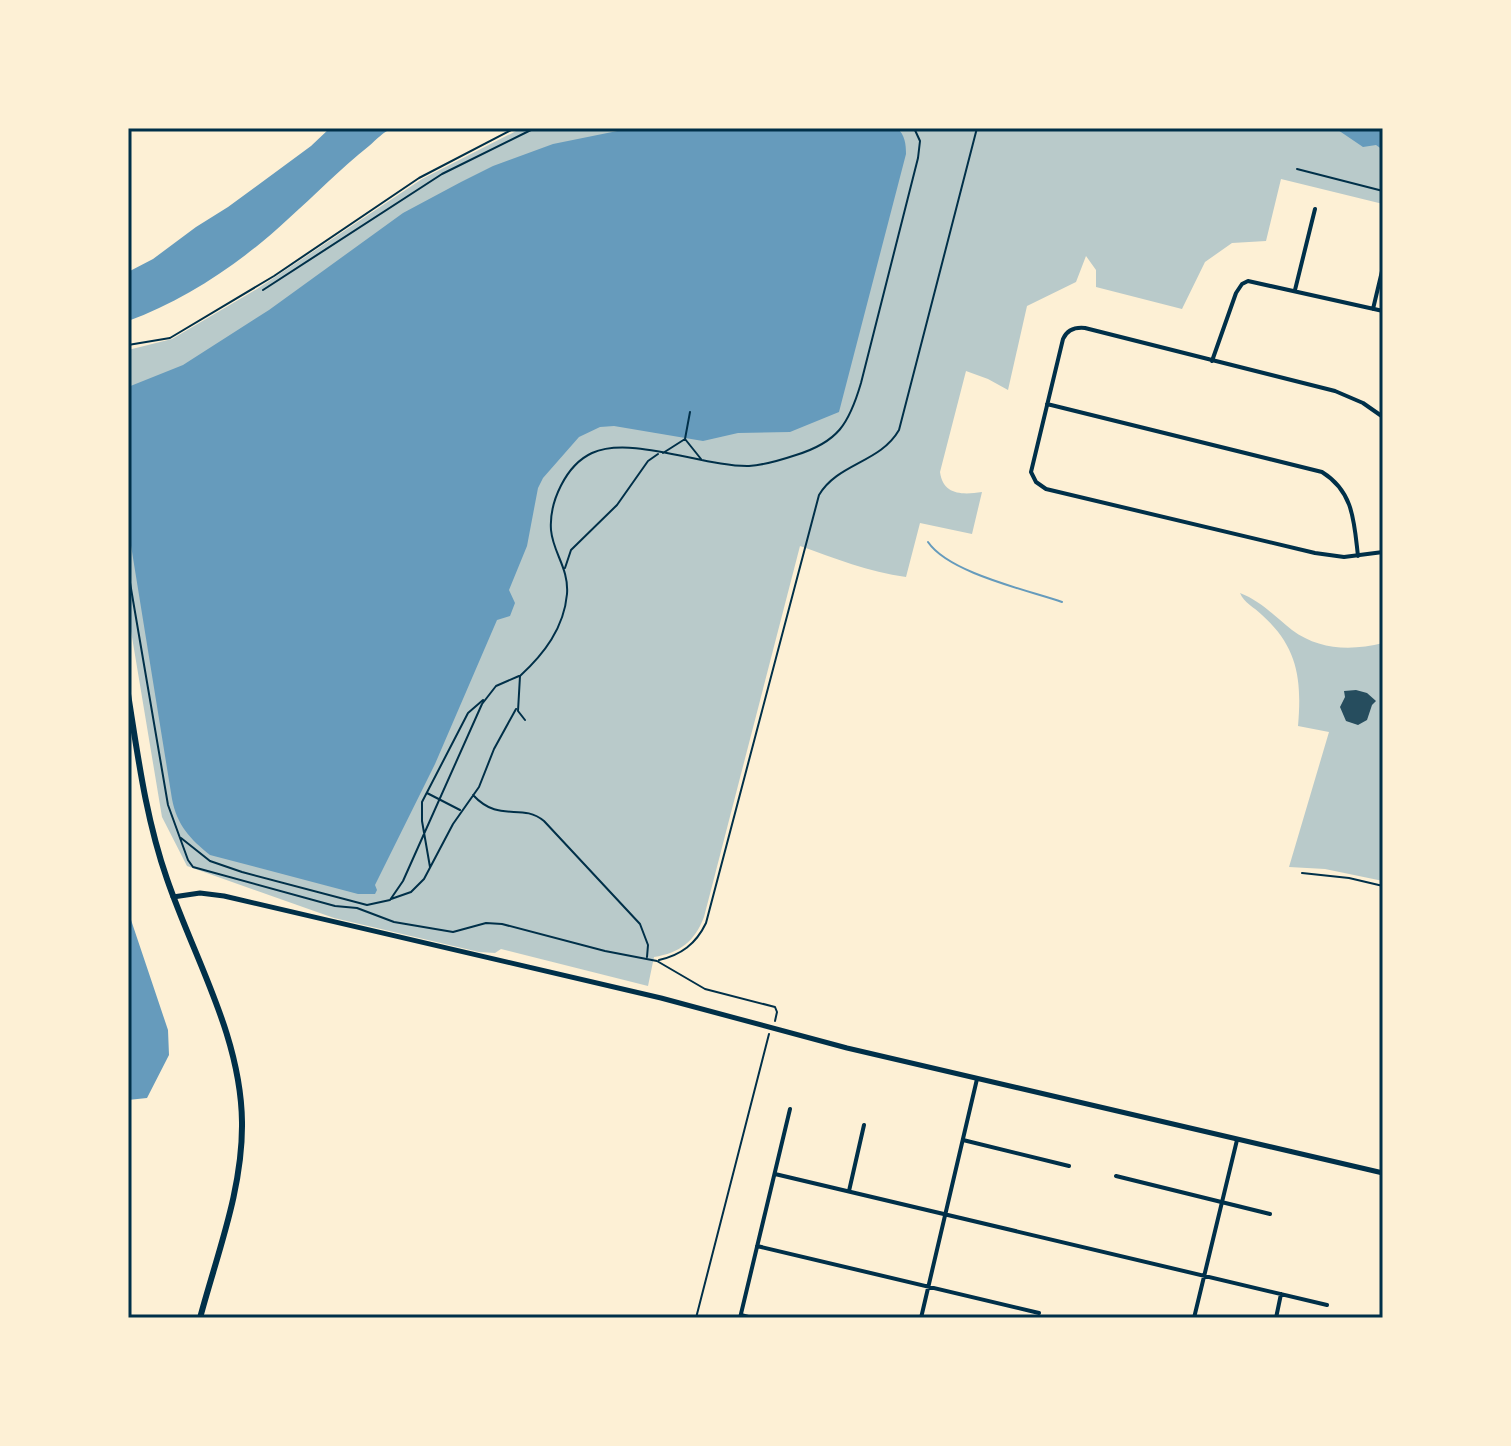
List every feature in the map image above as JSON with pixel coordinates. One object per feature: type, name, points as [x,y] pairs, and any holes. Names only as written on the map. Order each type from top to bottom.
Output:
[{"type":"main road","points":[[128,694],[151,832],[173,897],[210,987],[240,1092],[242,1121],[238,1180],[200,1318]]},
{"type":"street","points":[[1295,290],[1315,209]]},
{"type":"street","points":[[1373,309],[1383,267]]},
{"type":"street","points":[[1212,361],[1242,284],[1255,281],[1383,311]]},
{"type":"street","points":[[1383,417],[1363,403],[1335,391],[1085,328],[1074,329],[1066,333],[1063,339],[1031,469],[1036,482],[1046,489],[1315,553],[1358,556],[1383,552]]},
{"type":"street","points":[[1047,404],[1322,472],[1341,487],[1350,502],[1358,556]]},
{"type":"street","points":[[173,897],[200,893],[224,896],[661,998],[847,1048],[1383,1173]]},
{"type":"street","points":[[921,1318],[978,1078]]},
{"type":"street","points":[[752,1318],[740,1317],[790,1109]]},
{"type":"street","points":[[849,1191],[864,1125]]},
{"type":"street","points":[[963,1140],[1069,1166]]},
{"type":"street","points":[[1194,1318],[1237,1140]]},
{"type":"street","points":[[775,1174],[1327,1305]]},
{"type":"street","points":[[1116,1176],[1270,1214]]},
{"type":"street","points":[[757,1246],[1039,1313]]},
{"type":"street","points":[[1276,1318],[1281,1294]]},
{"type":"lane","points":[[1302,873],[1349,878],[1383,886]]},
{"type":"path","points":[[128,345],[170,338],[274,276],[419,178],[515,128]]},
{"type":"path","points":[[263,290],[442,174],[535,128]]},
{"type":"path","points":[[430,867],[421,811],[427,792],[468,713],[496,686],[520,676],[549,647],[567,596],[565,569],[551,530],[552,514],[561,486],[572,471],[592,453],[617,448],[748,466],[772,463],[821,446],[844,426],[861,383],[918,158],[920,141],[914,128]]},
{"type":"path","points":[[657,961],[687,949],[706,923],[816,501],[835,476],[880,451],[899,430],[977,128]]},
{"type":"path","points":[[1297,169],[1383,191]]},
{"type":"path","points":[[690,412],[685,439],[702,460]]},
{"type":"path","points":[[565,569],[571,550],[617,505],[648,461],[685,439]]},
{"type":"path","points":[[128,571],[168,805],[190,864],[199,870],[335,906],[357,908],[385,920],[453,932],[486,923],[502,924],[657,961],[712,992],[775,1007],[774,1023]]},
{"type":"path","points":[[520,676],[518,711],[525,720]]},
{"type":"path","points":[[390,900],[403,881],[441,800],[484,699]]},
{"type":"path","points":[[177,834],[198,854],[242,872],[367,905],[402,896],[419,885],[461,810],[479,787],[494,749],[518,706]]},
{"type":"path","points":[[427,792],[461,810]]},
{"type":"path","points":[[473,795],[497,812],[531,813],[544,821],[640,924],[648,945],[646,959]]},
{"type":"path","points":[[696,1318],[770,1031]]},
{"type":"shaded area","points":[[522,128],[1383,128],[1383,204],[1281,179],[1266,241],[1232,243],[1205,262],[1182,309],[1096,287],[1096,270],[1086,256],[1076,282],[1027,306],[1008,390],[966,371],[940,472],[945,485],[955,492],[982,492],[972,534],[920,523],[906,577],[865,568],[800,546],[704,917],[696,933],[685,944],[654,957],[648,986],[501,949],[495,953],[479,952],[334,918],[187,866],[162,817],[128,613],[128,350],[172,339],[257,289],[422,179]]},
{"type":"shaded area","points":[[1240,593],[1313,642],[1347,648],[1383,643],[1383,881],[1325,869],[1289,867],[1329,732],[1298,726],[1298,679],[1290,652],[1274,627]]},
{"type":"water","points":[[330,128],[393,128],[380,136],[270,236],[232,265],[192,291],[128,321],[128,272],[153,259],[228,207],[311,146]]},
{"type":"water","points":[[632,128],[897,128],[900,131],[906,154],[839,412],[790,432],[738,433],[703,441],[614,426],[600,427],[579,437],[538,488],[527,546],[509,590],[515,603],[510,616],[497,620],[435,764],[375,885],[375,894],[358,894],[210,855],[185,831],[172,799],[128,527],[128,387],[183,365],[269,310],[403,213],[461,182],[493,166],[553,144]]},
{"type":"water","points":[[1335,128],[1383,128],[1383,150],[1376,145],[1363,147]]},
{"type":"water","points":[[128,911],[168,1030],[169,1055],[147,1098],[128,1100]]},
{"type":"building","points":[[1344,691],[1367,693],[1376,701],[1367,720],[1358,725],[1346,721],[1340,707],[1345,697]]},
{"type":"waterway","points":[[928,542],[938,553],[970,571],[1062,602]]}]
